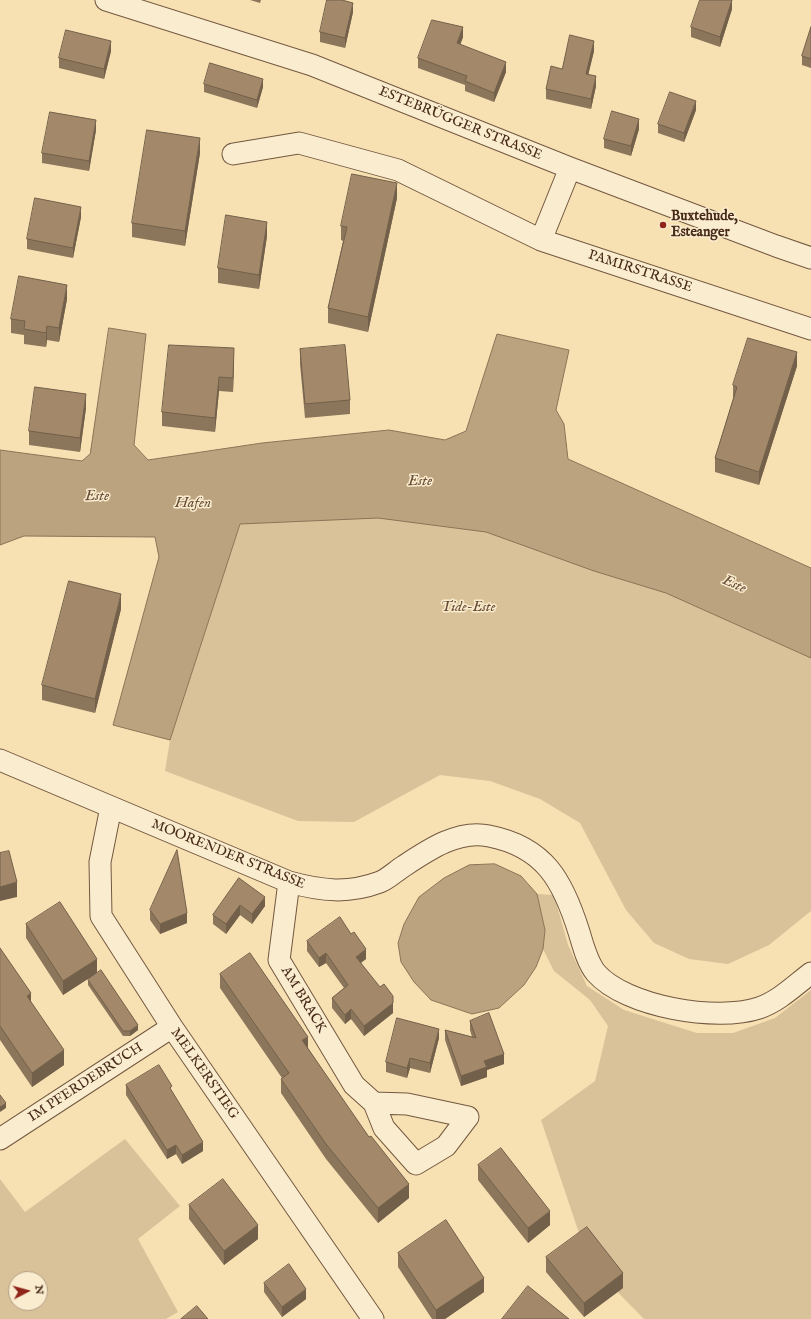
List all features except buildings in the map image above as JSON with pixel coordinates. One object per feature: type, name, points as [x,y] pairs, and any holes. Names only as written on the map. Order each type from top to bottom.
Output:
[{"type":"street","name":"ESTEBRÜGGER STRASSE","points":[[106,0],[312,65],[570,168],[811,258]]},
{"type":"street","name":"PAMIRSTRASSE","points":[[233,154],[299,143],[398,170],[542,240],[811,329]]},
{"type":"street","points":[[542,240],[570,168]]},
{"type":"street","name":"MOORENDER STRASSE","points":[[0,760],[289,882],[317,889],[340,890],[361,888],[382,881],[432,848],[465,835],[487,835],[507,840],[530,850],[557,878],[569,902],[585,950],[596,973],[625,995],[675,1009],[720,1015],[735,1014],[758,1008],[779,999],[811,973]]},
{"type":"street","name":"MELKERSTIEG","points":[[111,807],[100,862],[101,916],[172,1027],[373,1319]]},
{"type":"street","name":"AM BRACK","points":[[289,882],[279,960],[354,1085],[374,1103]]},
{"type":"street","name":"IM PFERDEBRUCH","points":[[0,1139],[172,1027]]},
{"type":"green space","name":"Tide-Este","points":[[389,430],[445,440],[466,431],[811,568],[811,911],[769,945],[728,964],[689,959],[654,943],[626,910],[580,823],[540,799],[490,781],[440,775],[354,822],[298,821],[165,771],[170,740],[240,524]]},
{"type":"green space","points":[[537,894],[554,895],[568,945],[587,986],[624,1010],[697,1033],[733,1033],[775,1018],[811,990],[811,1319],[644,1319],[589,1263],[541,1120],[595,1081],[608,1026],[590,1000],[554,971],[543,949],[545,930]]},
{"type":"green space","points":[[125,1139],[180,1206],[138,1239],[178,1312],[166,1319],[0,1319],[0,1179],[25,1212]]},
{"type":"water","points":[[109,328],[146,334],[134,445],[148,460],[262,443],[389,430],[445,440],[466,431],[497,334],[569,350],[556,410],[564,424],[568,459],[811,568],[811,658],[666,593],[594,571],[486,532],[378,518],[240,524],[170,740],[113,725],[159,557],[155,537],[24,536],[0,545],[0,450],[82,461],[90,454]]},
{"type":"water","points":[[495,864],[521,876],[537,894],[545,930],[543,949],[536,967],[524,985],[499,1008],[472,1014],[431,1000],[414,982],[401,962],[398,943],[404,924],[419,897],[444,878],[469,865]]},
{"type":"place","name":"Buxtehude, Esteanger","points":[[663,225]]},
{"type":"water label","name":"Este","points":[[420,482]]},
{"type":"water label","name":"Este","points":[[97,497]]},
{"type":"water label","name":"Hafen","points":[[193,504]]},
{"type":"water label","name":"Este","points":[[734,585]]}]
